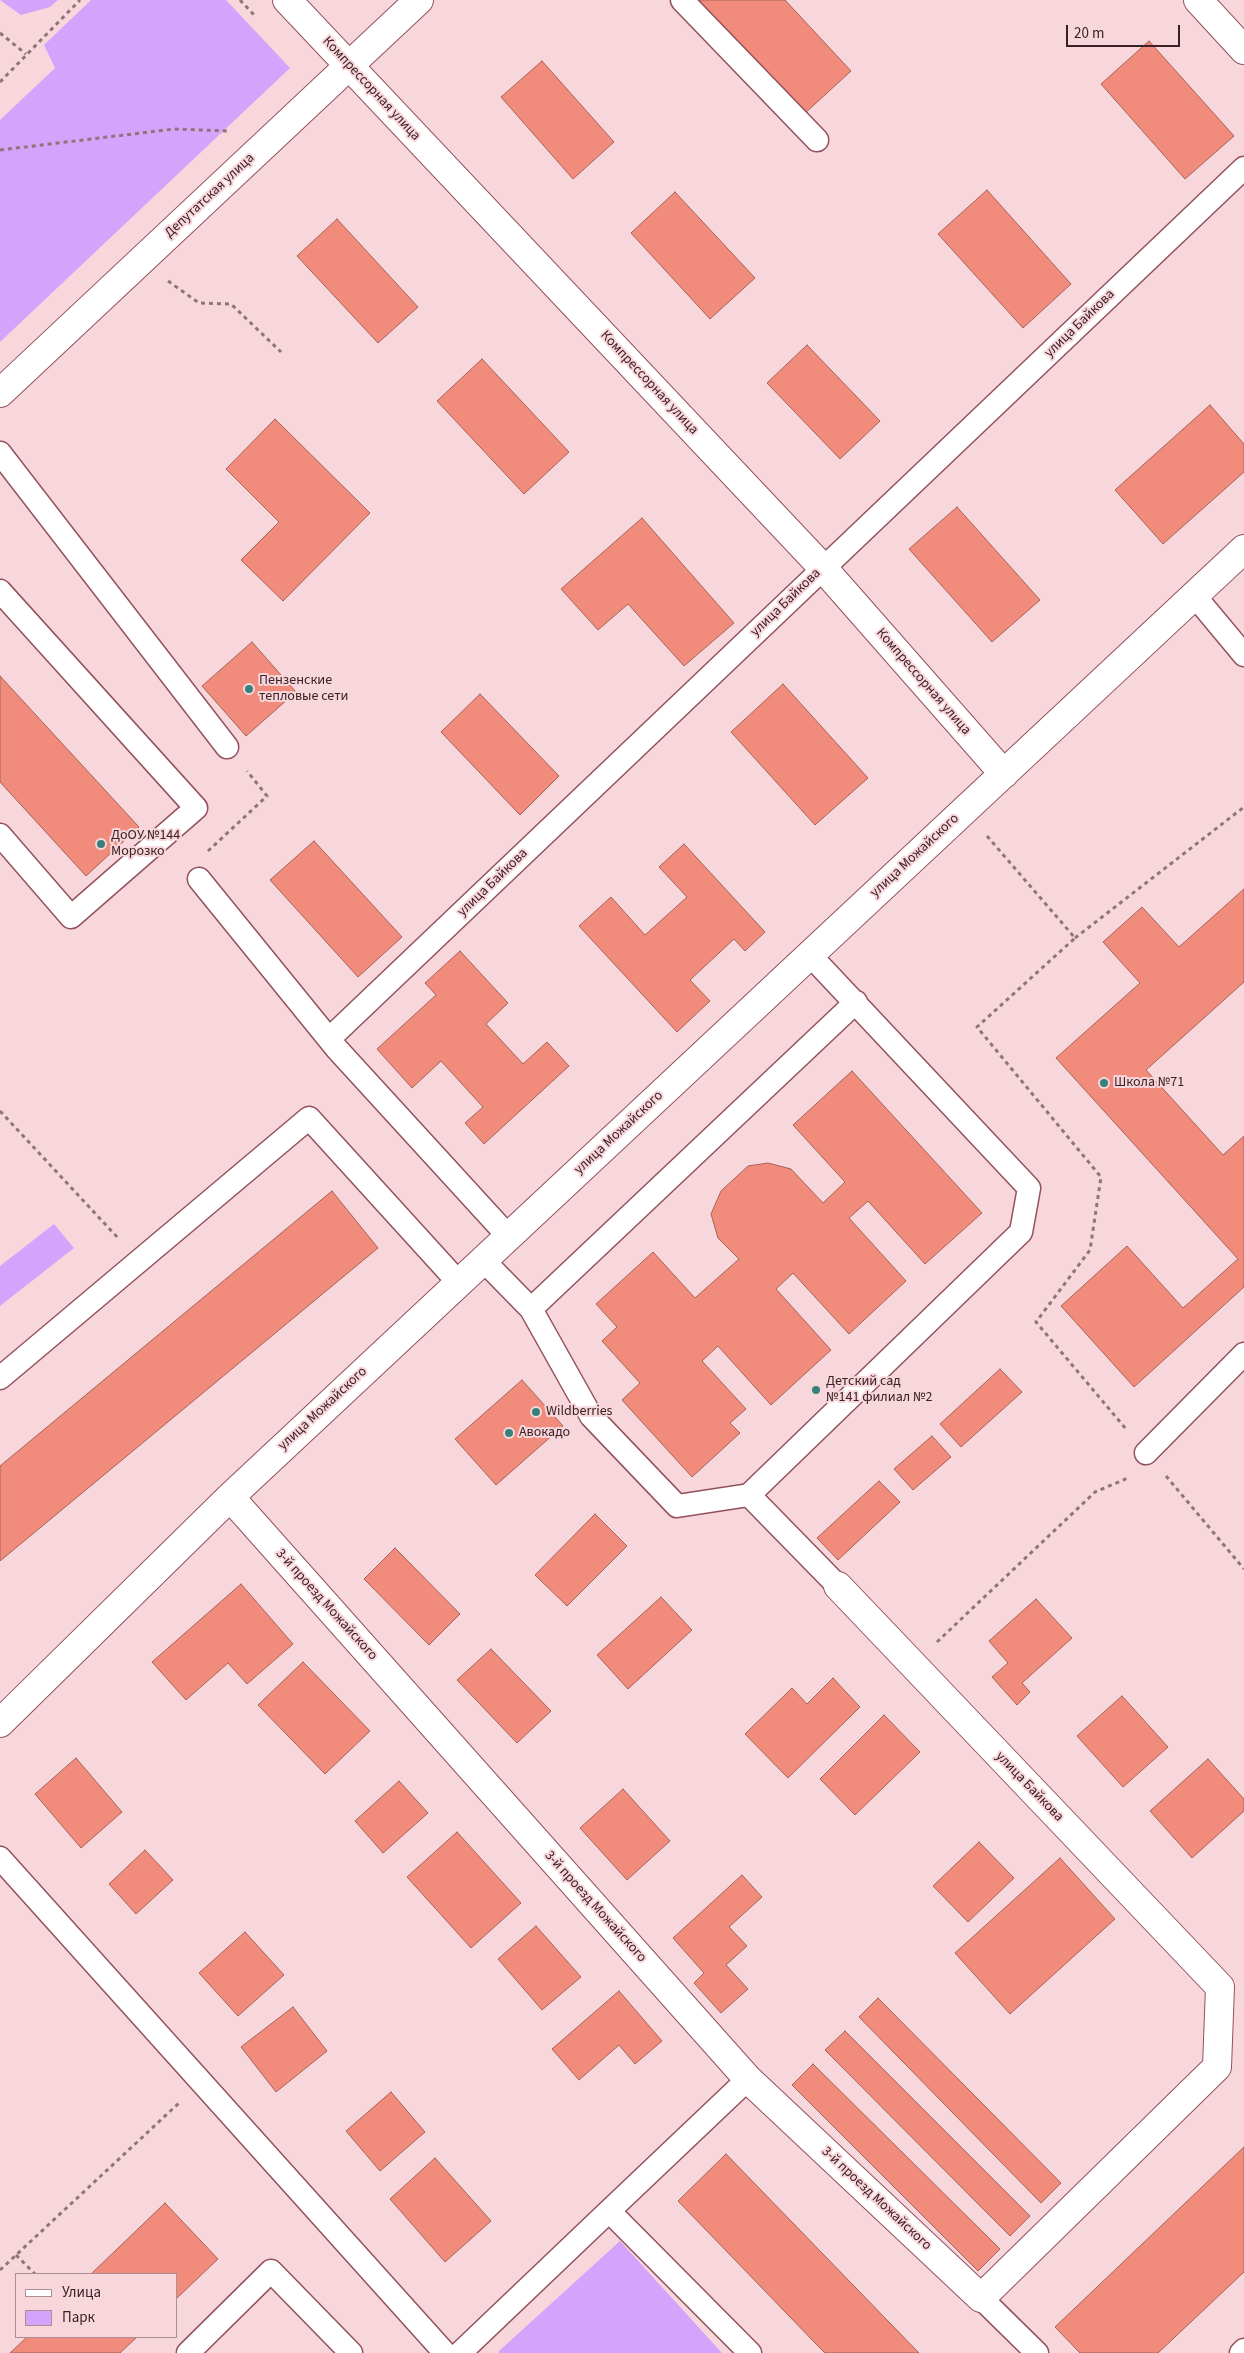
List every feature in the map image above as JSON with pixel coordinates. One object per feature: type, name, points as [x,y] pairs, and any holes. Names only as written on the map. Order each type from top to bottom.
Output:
[{"type":"street","name":"Компрессорная улица","points":[[287,0],[824,568],[1004,774]]},
{"type":"street","name":"Депутатская улица","points":[[0,393],[419,0]]},
{"type":"street","points":[[1198,0],[1244,50]]},
{"type":"street","name":"улица Можайского","points":[[0,1723],[230,1497],[1244,549]]},
{"type":"street","name":"3-й проезд Можайского","points":[[230,1497],[748,2079],[981,2298]]},
{"type":"street","name":"улица Байкова","points":[[838,1586],[1220,1987],[1217,2067],[981,2298]]},
{"type":"lane","points":[[682,0],[817,140]]},
{"type":"lane","name":"улица Байкова","points":[[329,1039],[1244,168]]},
{"type":"lane","points":[[0,453],[227,747]]},
{"type":"lane","points":[[0,591],[196,808],[71,917],[0,835]]},
{"type":"lane","points":[[1194,595],[1244,655]]},
{"type":"lane","points":[[199,879],[329,1039],[508,1236]]},
{"type":"lane","points":[[483,1260],[531,1309],[591,1416],[677,1506],[748,1495],[1021,1232],[1028,1188],[810,955]]},
{"type":"lane","points":[[531,1309],[856,1002]]},
{"type":"lane","points":[[0,1378],[309,1118],[459,1283]]},
{"type":"lane","points":[[1146,1452],[1244,1354]]},
{"type":"lane","points":[[748,1495],[838,1586]]},
{"type":"lane","points":[[0,1858],[445,2353]]},
{"type":"lane","points":[[460,2353],[748,2079]]},
{"type":"lane","points":[[609,2211],[750,2353]]},
{"type":"lane","points":[[188,2353],[270,2271],[350,2353]]},
{"type":"lane","points":[[981,2298],[1037,2353]]},
{"type":"lane","points":[[1241,2353],[1244,2350]]},
{"type":"path","points":[[0,82],[80,0]]},
{"type":"path","points":[[0,32],[27,55]]},
{"type":"path","points":[[0,150],[174,129],[278,132]]},
{"type":"path","points":[[145,256],[175,287],[199,303],[231,304],[281,352]]},
{"type":"path","points":[[199,879],[202,856],[267,796],[227,747]]},
{"type":"path","points":[[1244,807],[1075,938],[977,1027],[1101,1178],[1090,1250],[1036,1322],[1244,1570]]},
{"type":"path","points":[[983,832],[1075,938]]},
{"type":"path","points":[[0,1112],[139,1260]]},
{"type":"path","points":[[913,1665],[1095,1492],[1134,1475]]},
{"type":"path","points":[[0,2270],[201,2082]]},
{"type":"path","points":[[16,2255],[34,2273]]},
{"type":"green space","points":[[0,0],[58,0],[50,7],[21,15]]},
{"type":"green space","points":[[91,0],[226,0],[290,68],[0,342],[0,120],[55,68],[44,45]]},
{"type":"green space","points":[[54,1224],[74,1248],[0,1306],[0,1266]]},
{"type":"green space","points":[[620,2241],[722,2353],[499,2353],[499,2351]]},
{"type":"building","points":[[696,0],[785,0],[851,71],[803,115]]},
{"type":"building","points":[[1149,41],[1234,136],[1185,179],[1101,84]]},
{"type":"building","points":[[542,61],[614,142],[573,179],[501,97]]},
{"type":"building","points":[[987,190],[1071,284],[1023,328],[938,234]]},
{"type":"building","points":[[675,192],[755,278],[710,319],[631,233]]},
{"type":"building","points":[[337,219],[418,307],[378,343],[297,256]]},
{"type":"building","points":[[807,345],[880,421],[840,459],[767,383]]},
{"type":"building","points":[[482,359],[569,452],[524,494],[437,401]]},
{"type":"building","points":[[1210,405],[1244,444],[1244,472],[1163,544],[1115,490]]},
{"type":"building","points":[[275,419],[370,513],[283,601],[241,560],[279,522],[226,469]]},
{"type":"building","points":[[957,507],[1040,600],[992,642],[909,549]]},
{"type":"building","points":[[642,518],[734,623],[684,666],[628,604],[598,630],[561,589]]},
{"type":"building","name":"Пензенские тепловые сети","points":[[252,642],[296,692],[246,736],[202,686]]},
{"type":"building","points":[[0,676],[139,827],[86,876],[0,782]]},
{"type":"building","points":[[783,684],[868,778],[815,825],[731,732]]},
{"type":"building","points":[[480,694],[559,776],[520,815],[441,732]]},
{"type":"building","points":[[314,841],[402,937],[358,977],[270,880]]},
{"type":"building","points":[[684,844],[765,932],[745,951],[734,939],[690,980],[710,1001],[677,1032],[579,926],[611,897],[645,935],[687,897],[659,867]]},
{"type":"building","points":[[1244,889],[1244,982],[1146,1070],[1223,1155],[1244,1136],[1244,1287],[1134,1387],[1061,1306],[1127,1246],[1183,1308],[1238,1259],[1056,1058],[1140,983],[1103,942],[1142,907],[1179,947]]},
{"type":"building","points":[[460,951],[508,1003],[486,1024],[523,1064],[547,1042],[569,1066],[484,1144],[465,1123],[483,1107],[441,1061],[412,1088],[377,1049],[436,995],[425,983]]},
{"type":"building","points":[[852,1071],[982,1213],[925,1264],[868,1201],[849,1218],[906,1281],[849,1334],[793,1273],[776,1289],[831,1350],[771,1405],[718,1346],[702,1361],[746,1409],[730,1423],[740,1433],[692,1477],[622,1400],[640,1383],[602,1341],[617,1327],[596,1304],[653,1252],[695,1298],[739,1259],[718,1238],[711,1214],[721,1191],[748,1166],[768,1163],[791,1169],[823,1203],[845,1182],[793,1125]]},
{"type":"building","points":[[332,1191],[378,1248],[0,1561],[0,1466]]},
{"type":"building","points":[[1000,1369],[1022,1392],[961,1447],[940,1424]]},
{"type":"building","name":"Авокадо","points":[[522,1380],[563,1426],[496,1485],[455,1439]]},
{"type":"building","points":[[932,1436],[951,1457],[913,1490],[894,1469]]},
{"type":"building","points":[[879,1481],[900,1502],[838,1560],[817,1538]]},
{"type":"building","points":[[595,1514],[627,1546],[567,1606],[535,1575]]},
{"type":"building","points":[[395,1548],[460,1614],[429,1645],[364,1579]]},
{"type":"building","points":[[241,1584],[293,1644],[247,1684],[228,1663],[186,1700],[152,1662]]},
{"type":"building","points":[[661,1597],[692,1630],[628,1689],[597,1655]]},
{"type":"building","points":[[1036,1599],[1072,1638],[1022,1683],[1030,1692],[1017,1705],[992,1677],[1008,1663],[989,1641]]},
{"type":"building","points":[[491,1649],[551,1711],[517,1743],[457,1680]]},
{"type":"building","points":[[303,1662],[370,1731],[325,1774],[258,1705]]},
{"type":"building","points":[[833,1678],[860,1707],[788,1778],[745,1734],[792,1688],[807,1704]]},
{"type":"building","points":[[1122,1696],[1168,1747],[1123,1787],[1077,1736]]},
{"type":"building","points":[[884,1715],[920,1752],[855,1815],[820,1779]]},
{"type":"building","points":[[76,1758],[122,1812],[81,1848],[35,1794]]},
{"type":"building","points":[[1208,1759],[1244,1799],[1244,1811],[1192,1858],[1150,1811]]},
{"type":"building","points":[[399,1781],[428,1813],[383,1853],[355,1821]]},
{"type":"building","points":[[623,1789],[670,1841],[627,1880],[580,1828]]},
{"type":"building","points":[[457,1832],[521,1903],[471,1948],[407,1877]]},
{"type":"building","points":[[979,1842],[1014,1878],[968,1922],[933,1886]]},
{"type":"building","points":[[145,1850],[173,1880],[136,1914],[109,1884]]},
{"type":"building","points":[[1060,1858],[1115,1919],[1010,2014],[955,1953]]},
{"type":"building","points":[[742,1875],[762,1897],[729,1927],[747,1946],[726,1965],[748,1989],[721,2013],[694,1983],[704,1973],[673,1938]]},
{"type":"building","points":[[536,1926],[581,1977],[542,2010],[498,1959]]},
{"type":"building","points":[[245,1932],[284,1975],[238,2016],[199,1973]]},
{"type":"building","points":[[619,1991],[662,2041],[635,2064],[619,2045],[579,2080],[552,2049]]},
{"type":"building","points":[[878,1998],[1061,2183],[1041,2203],[859,2017]]},
{"type":"building","points":[[293,2007],[327,2051],[276,2092],[241,2047]]},
{"type":"building","points":[[845,2031],[1030,2216],[1010,2236],[825,2050]]},
{"type":"building","points":[[813,2064],[1000,2249],[978,2271],[792,2085]]},
{"type":"building","points":[[391,2092],[425,2132],[380,2171],[346,2131]]},
{"type":"building","points":[[1244,2147],[1244,2272],[1158,2353],[1080,2353],[1055,2327]]},
{"type":"building","points":[[726,2154],[919,2353],[825,2353],[818,2346],[678,2201]]},
{"type":"building","points":[[435,2158],[491,2221],[445,2262],[390,2199]]},
{"type":"building","points":[[165,2203],[218,2259],[178,2297],[178,2273],[92,2273]]},
{"type":"building","points":[[26,2338],[136,2338],[120,2353],[10,2353]]},
{"type":"place","name":"Пензенские тепловые сети","points":[[249,689]]},
{"type":"place","name":"ДоОУ №144 Морозко","points":[[101,844]]},
{"type":"place","name":"Школа №71","points":[[1104,1083]]},
{"type":"place","name":"Детский сад №141 филиал №2","points":[[816,1390]]},
{"type":"place","name":"Wildberries","points":[[536,1412]]},
{"type":"place","name":"Авокадо","points":[[509,1433]]}]
